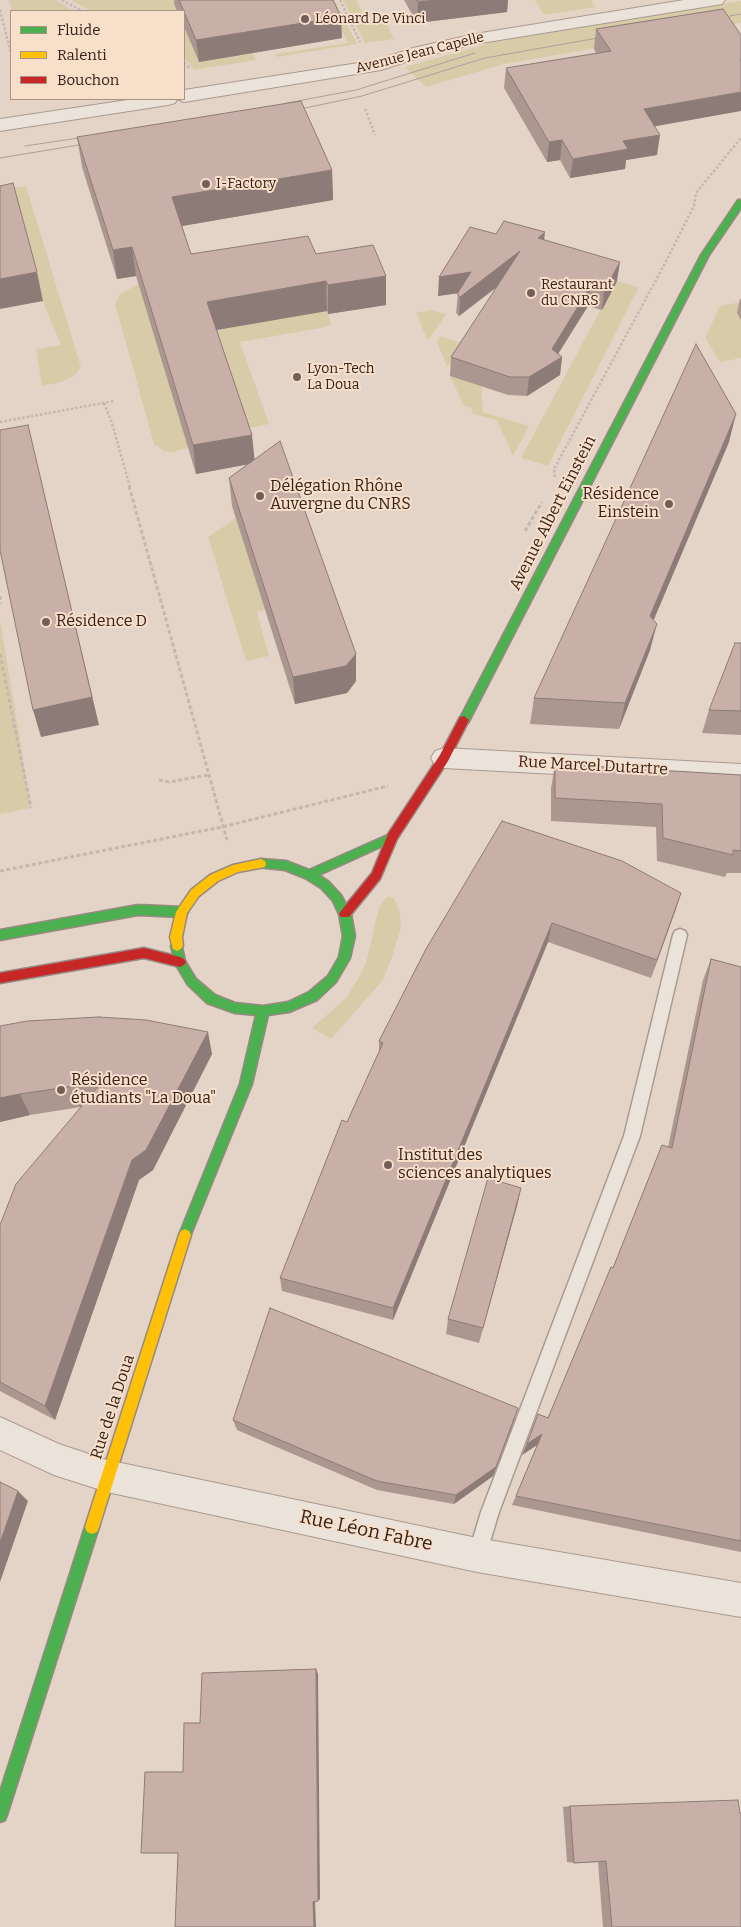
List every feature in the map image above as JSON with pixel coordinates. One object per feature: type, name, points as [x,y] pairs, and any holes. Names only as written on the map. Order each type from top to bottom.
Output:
[{"type":"street","name":"Avenue Jean Capelle","points":[[185,96],[381,65],[475,38],[716,0]]},
{"type":"street","points":[[0,125],[162,100]]},
{"type":"street","name":"Avenue Albert Einstein","points":[[345,914],[376,876],[392,837],[444,758],[705,255],[741,202]]},
{"type":"street","name":"Rue Marcel Dutartre","points":[[444,758],[741,774]]},
{"type":"street","points":[[309,875],[392,837]]},
{"type":"street","points":[[261,864],[286,866],[309,875],[324,885],[337,898],[345,914],[349,936],[344,958],[332,979],[313,996],[290,1007],[263,1012],[235,1008],[211,999],[192,982],[180,962],[176,937],[182,912],[196,893],[208,883],[237,868],[261,864]]},
{"type":"street","points":[[0,935],[138,910],[182,912]]},
{"type":"street","points":[[0,978],[144,953],[180,962]]},
{"type":"street","name":"Rue de la Doua","points":[[0,1815],[189,1222],[246,1084],[263,1012]]},
{"type":"street","name":"Rue Léon Fabre","points":[[0,1433],[54,1459],[107,1476],[477,1555],[741,1600]]},
{"type":"lane","points":[[477,1555],[490,1512],[632,1136],[680,935]]},
{"type":"path","points":[[62,0],[80,10]]},
{"type":"path","points":[[340,0],[363,47]]},
{"type":"path","points":[[0,10],[10,49]]},
{"type":"path","points":[[365,109],[375,135]]},
{"type":"path","points":[[555,483],[554,469],[663,267],[694,206],[696,193],[741,138]]},
{"type":"path","points":[[0,422],[114,401]]},
{"type":"path","points":[[104,403],[114,432],[222,827]]},
{"type":"path","points":[[521,539],[538,504],[544,500]]},
{"type":"path","points":[[0,596],[0,604]]},
{"type":"path","points":[[0,654],[31,808]]},
{"type":"path","points":[[159,780],[169,782],[208,775]]},
{"type":"path","points":[[0,871],[222,827],[389,786]]},
{"type":"shaded area","points":[[9,0],[56,0],[71,10],[12,10]]},
{"type":"shaded area","points":[[71,0],[199,0],[174,4],[177,10],[89,10]]},
{"type":"shaded area","points":[[327,0],[335,0],[357,44],[277,57],[275,54],[348,43]]},
{"type":"shaded area","points":[[343,0],[356,0],[368,24],[385,21],[394,39],[365,43]]},
{"type":"shaded area","points":[[535,0],[591,0],[595,7],[544,15]]},
{"type":"shaded area","points":[[741,1],[741,23],[504,64],[426,87],[405,67],[508,38]]},
{"type":"shaded area","points":[[185,29],[199,62],[253,53],[256,60],[194,70],[185,58]]},
{"type":"shaded area","points":[[26,186],[81,367],[74,376],[61,382],[42,386],[36,349],[61,345],[43,302],[20,213],[0,190]]},
{"type":"shaded area","points":[[616,281],[639,287],[548,466],[521,458]]},
{"type":"shaded area","points":[[139,284],[188,448],[173,452],[164,451],[154,444],[115,304],[120,294]]},
{"type":"shaded area","points":[[741,302],[737,314],[741,320],[741,358],[720,362],[705,338],[720,306]]},
{"type":"shaded area","points":[[431,310],[446,314],[428,341],[416,313]]},
{"type":"shaded area","points":[[327,311],[331,325],[240,342],[269,424],[243,429],[210,331]]},
{"type":"shaded area","points":[[439,336],[463,343],[447,367],[437,342]]},
{"type":"shaded area","points":[[450,376],[481,386],[483,412],[529,426],[513,456],[497,420],[473,414],[471,407],[464,406]]},
{"type":"shaded area","points":[[236,518],[265,610],[257,612],[269,656],[246,661],[208,537]]},
{"type":"shaded area","points":[[0,619],[31,808],[0,814]]},
{"type":"shaded area","points":[[387,897],[394,898],[400,912],[401,928],[391,960],[383,980],[331,1039],[312,1028],[346,998],[358,979],[366,963],[379,907]]},
{"type":"building","points":[[179,0],[333,0],[341,17],[196,40],[185,10],[183,10]]},
{"type":"building","points":[[417,0],[437,0],[418,2]]},
{"type":"building","points":[[723,9],[741,35],[741,92],[644,109],[660,135],[623,141],[628,149],[573,159],[562,140],[549,142],[506,68],[611,51],[596,29]]},
{"type":"building","points":[[301,101],[332,170],[172,197],[191,254],[308,236],[316,254],[373,245],[386,276],[328,285],[326,281],[207,302],[252,435],[193,445],[132,247],[113,250],[77,137]]},
{"type":"building","points":[[13,183],[37,272],[0,279],[0,186]]},
{"type":"building","points":[[504,221],[545,232],[538,238],[620,262],[604,291],[590,287],[552,349],[562,357],[529,377],[510,377],[451,357],[520,251],[460,297],[457,294],[471,272],[439,277],[470,227],[496,234]]},
{"type":"building","points":[[696,344],[736,414],[650,616],[657,624],[625,703],[534,698]]},
{"type":"building","name":"Résidence D","points":[[28,425],[92,697],[33,710],[0,550],[0,430]]},
{"type":"building","points":[[280,441],[356,654],[346,666],[293,677],[229,478]]},
{"type":"building","points":[[735,643],[741,643],[741,711],[709,710]]},
{"type":"building","points":[[555,764],[741,775],[741,851],[733,850],[733,855],[663,838],[662,804],[555,798]]},
{"type":"building","name":"Institut des sciences analytiques","points":[[502,821],[622,861],[681,893],[657,960],[552,923],[393,1308],[280,1278],[342,1120],[347,1122],[383,1043],[379,1041],[426,949]]},
{"type":"building","points":[[711,959],[741,967],[741,1541],[516,1496],[542,1434],[527,1444],[538,1414],[548,1418],[611,1267],[613,1268],[662,1145],[672,1148]]},
{"type":"building","points":[[99,1017],[146,1020],[208,1032],[146,1150],[132,1160],[45,1406],[0,1382],[0,1225],[16,1184],[102,1082],[0,1098],[0,1026],[27,1021]]},
{"type":"building","points":[[488,1178],[521,1188],[483,1328],[448,1319]]},
{"type":"building","points":[[270,1308],[518,1408],[496,1467],[456,1495],[377,1481],[233,1420]]},
{"type":"building","points":[[0,1482],[18,1491],[0,1543]]},
{"type":"building","points":[[316,1669],[318,1901],[313,1902],[314,1927],[175,1927],[178,1853],[141,1853],[145,1772],[183,1772],[184,1723],[200,1723],[202,1673]]},
{"type":"building","points":[[738,1800],[741,1813],[741,1927],[612,1927],[606,1861],[574,1863],[570,1806]]},
{"type":"tram line","points":[[713,19],[741,14]]},
{"type":"tram line","points":[[291,111],[362,96],[485,58],[609,36]]},
{"type":"tram line","points":[[287,103],[356,90],[475,53]]},
{"type":"tram line","points":[[25,146],[92,136]]},
{"type":"tram line","points":[[0,158],[91,143]]},
{"type":"traffic: fast","points":[[464,720],[705,255],[741,202]]},
{"type":"traffic: fast","points":[[309,875],[392,837]]},
{"type":"traffic: fast","points":[[177,946],[180,962],[192,982],[211,999],[235,1008],[263,1011],[289,1007],[313,996],[332,979],[344,958],[349,936],[345,914],[337,898],[325,885],[309,875],[286,866],[261,864]]},
{"type":"traffic: fast","points":[[0,935],[138,910],[182,912]]},
{"type":"traffic: fast","points":[[185,1235],[246,1084],[263,1011]]},
{"type":"traffic: fast","points":[[0,1815],[92,1527]]},
{"type":"traffic: slow","points":[[177,946],[176,937],[182,912],[195,893],[214,878],[237,868],[261,864]]},
{"type":"traffic: slow","points":[[92,1527],[185,1235]]},
{"type":"traffic: jam","points":[[345,914],[376,876],[392,837],[444,758],[464,720]]},
{"type":"traffic: jam","points":[[0,978],[144,953],[180,962]]},
{"type":"place","name":"Léonard De Vinci","points":[[305,19]]},
{"type":"place","name":"I-Factory","points":[[206,184]]},
{"type":"place","name":"Restaurant du CNRS","points":[[531,293]]},
{"type":"place","name":"Lyon-Tech La Doua","points":[[297,377]]},
{"type":"place","name":"Délégation Rhône Auvergne du CNRS","points":[[260,496]]},
{"type":"place","name":"Résidence Einstein","points":[[669,504]]},
{"type":"place","name":"Résidence D","points":[[46,622]]},
{"type":"place","name":"Résidence étudiants \"La Doua\"","points":[[61,1090]]},
{"type":"place","name":"Institut des sciences analytiques","points":[[388,1165]]}]
